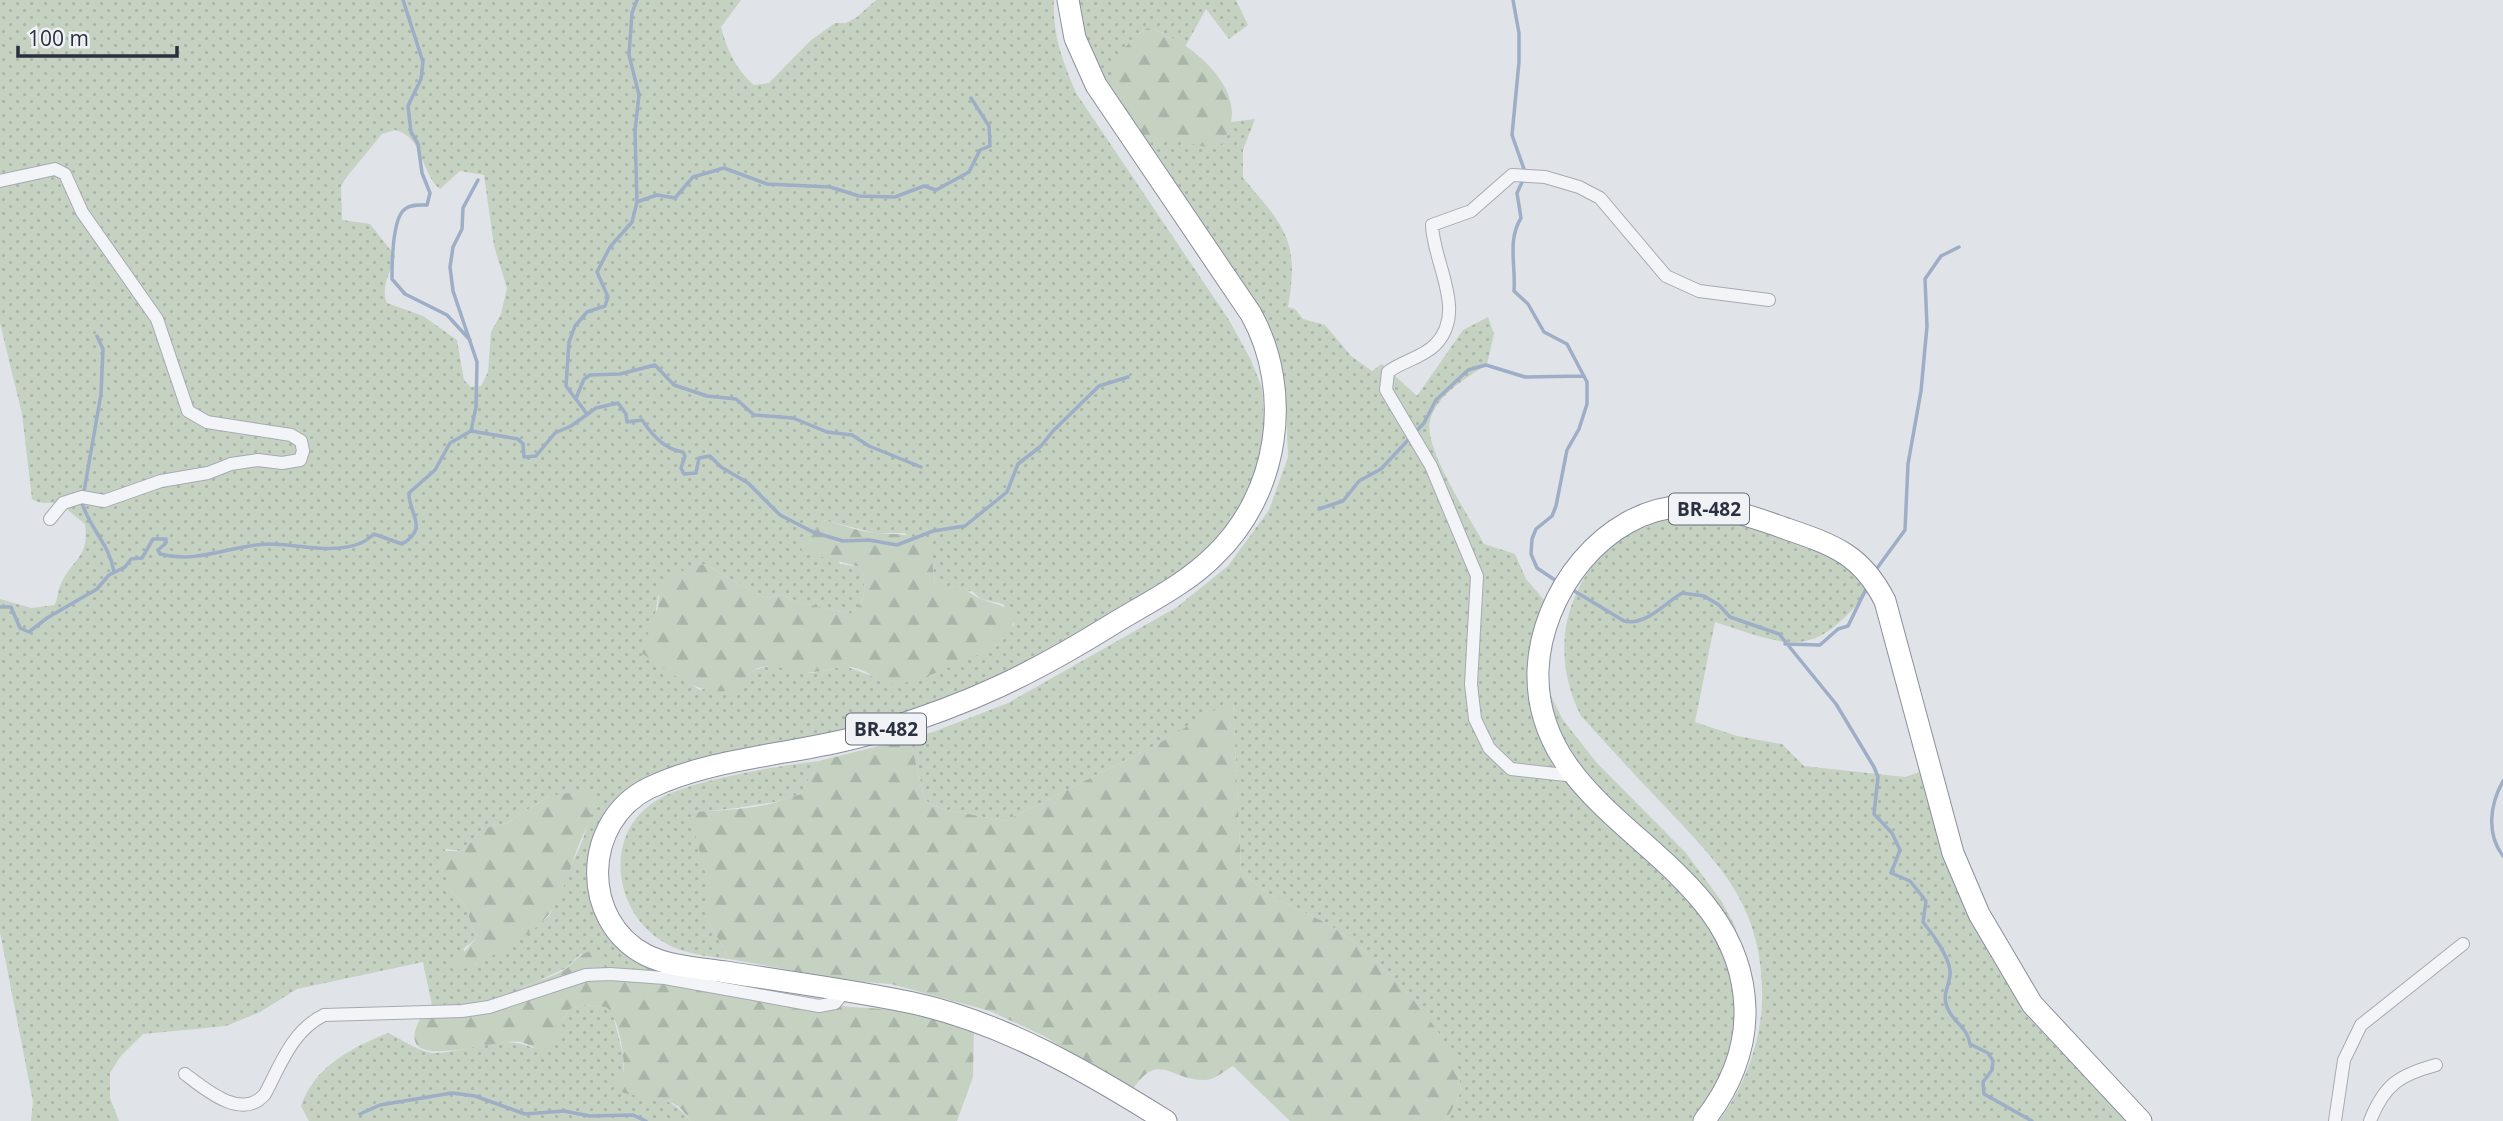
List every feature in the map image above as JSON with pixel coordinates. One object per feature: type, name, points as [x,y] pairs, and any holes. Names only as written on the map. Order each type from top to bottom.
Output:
[{"type":"highway","name":"BR-482","points":[[1068,0],[1075,38],[1096,85],[1261,332],[1275,401],[1269,465],[1251,507],[1213,558],[1172,587],[1024,677],[965,704],[880,732],[672,779],[642,792],[612,819],[605,834],[597,865],[599,897],[610,923],[627,942],[648,956],[666,962],[914,1003],[990,1026],[1022,1040],[1166,1121]]},
{"type":"highway","name":"BR-482","points":[[1704,1121],[1731,1079],[1742,1044],[1745,1003],[1739,963],[1714,914],[1575,776],[1552,744],[1540,702],[1538,671],[1547,623],[1561,589],[1591,551],[1619,529],[1644,516],[1685,506],[1742,514],[1830,544],[1865,568],[1885,601],[1953,853],[1979,914],[2032,1004],[2141,1121]]},
{"type":"street","points":[[0,181],[55,169],[65,174],[82,212],[157,319],[188,411],[207,422],[291,435],[301,441],[303,451],[300,460],[282,463],[258,460],[231,464],[208,473],[161,481],[104,501],[82,497],[63,503],[50,519]]},
{"type":"street","points":[[1575,776],[1511,769],[1489,748],[1475,719],[1471,684],[1477,576],[1431,466],[1386,390],[1385,378],[1388,372],[1436,345],[1447,325],[1448,291],[1432,241],[1432,225],[1471,211],[1511,175],[1545,177],[1580,187],[1600,198],[1666,276],[1699,291],[1769,300]]},
{"type":"street","points":[[2335,1121],[2344,1060],[2361,1025],[2463,944]]},
{"type":"street","points":[[185,1074],[224,1102],[250,1105],[258,1102],[265,1094],[296,1034],[308,1023],[324,1015],[462,1011],[489,1007],[586,975],[633,974],[665,978],[819,1006],[835,1003],[844,992]]},
{"type":"street","points":[[2370,1121],[2386,1089],[2417,1070],[2436,1065]]},
{"type":"green space","points":[[0,0],[741,0],[721,27],[733,59],[754,85],[769,83],[810,41],[835,23],[846,23],[857,17],[876,0],[1054,0],[1057,36],[1076,93],[1229,320],[1251,360],[1262,388],[1265,437],[1253,496],[1212,556],[1008,684],[618,803],[598,896],[677,980],[625,976],[581,954],[566,968],[520,989],[513,1000],[434,1015],[423,962],[297,989],[260,1012],[226,1026],[143,1034],[120,1057],[110,1073],[110,1098],[119,1121],[31,1121],[33,1102],[0,932],[0,599],[31,608],[54,605],[61,584],[83,551],[86,535],[85,524],[63,507],[32,499],[22,414],[0,323]],"holes":[[[395,130],[404,134],[417,147],[429,174],[440,189],[460,171],[484,175],[494,246],[507,288],[501,314],[491,332],[488,372],[481,386],[471,387],[464,380],[457,340],[423,316],[387,303],[385,285],[395,256],[370,224],[342,220],[341,187],[345,179],[382,134]],[[823,520],[875,533],[905,533],[933,566],[935,583],[948,593],[972,591],[981,599],[1003,604],[1014,624],[997,645],[891,683],[845,666],[812,673],[773,665],[754,670],[745,678],[700,690],[641,653],[655,617],[658,596],[704,564],[761,596],[770,598],[780,594],[799,602],[850,614],[860,604],[864,594],[864,581],[860,567],[840,564]],[[549,796],[594,803],[583,839],[550,915],[531,931],[474,965],[463,949],[476,939],[466,907],[451,891],[445,849],[463,851],[482,829],[506,823]]]},
{"type":"green space","points":[[1073,0],[1236,0],[1248,25],[1229,39],[1206,9],[1185,47],[1161,32],[1147,28],[1138,34],[1105,108]]},
{"type":"green space","points":[[1147,28],[1189,48],[1214,71],[1223,84],[1232,112],[1224,143],[1211,148],[1162,138],[1154,140],[1144,150],[1105,108],[1117,62],[1128,44]]},
{"type":"green space","points":[[1255,119],[1243,150],[1243,178],[1278,222],[1290,249],[1292,265],[1288,307],[1295,309],[1303,319],[1325,325],[1351,356],[1372,371],[1382,364],[1417,396],[1463,330],[1488,317],[1494,334],[1487,364],[1445,395],[1430,421],[1430,433],[1440,464],[1484,544],[1515,554],[1526,579],[1545,601],[1549,692],[1563,720],[1596,762],[1686,853],[1722,902],[1735,926],[1745,975],[1733,1054],[1706,1105],[1692,1121],[1446,1121],[1460,1092],[1458,1073],[1450,1052],[1418,1006],[1378,963],[1345,935],[1264,890],[1241,869],[1233,700],[1156,745],[1005,821],[947,810],[930,804],[925,799],[912,748],[903,740],[933,732],[1008,703],[1177,607],[1228,566],[1269,510],[1288,457],[1286,407],[1271,359],[1130,146],[1162,138],[1224,143],[1231,122]]},
{"type":"green space","points":[[1713,511],[1838,552],[1872,587],[1834,627],[1818,637],[1802,642],[1766,638],[1715,622],[1695,722],[1737,736],[1782,744],[1804,766],[1905,777],[1928,769],[1956,856],[2042,1022],[2125,1121],[1719,1121],[1743,1080],[1758,1034],[1762,1003],[1761,968],[1755,938],[1746,911],[1733,886],[1716,864],[1581,716],[1571,693],[1564,646],[1573,602],[1583,581],[1596,561],[1629,526],[1648,519]]},
{"type":"green space","points":[[823,520],[863,531],[911,536],[930,546],[935,583],[948,592],[963,590],[1000,605],[1014,615],[1010,630],[1000,642],[966,661],[933,674],[895,684],[850,667],[803,672],[762,667],[746,678],[740,690],[711,690],[688,683],[641,653],[658,607],[660,585],[666,576],[704,564],[761,596],[770,598],[780,594],[799,602],[850,614],[856,610],[864,594],[860,567],[803,552],[799,543],[809,525]]},
{"type":"green space","points":[[1233,699],[1241,869],[1264,890],[1345,935],[1378,963],[1418,1005],[1450,1051],[1458,1073],[1460,1092],[1446,1121],[1290,1121],[1233,1066],[1208,1080],[1192,1079],[1157,1069],[1141,1079],[1131,1092],[1046,1037],[990,1011],[891,984],[850,981],[729,959],[708,920],[708,884],[691,818],[692,812],[753,807],[800,795],[819,761],[903,740],[912,748],[925,799],[930,804],[1005,821],[1156,745]]},
{"type":"green space","points":[[819,761],[800,795],[769,803],[692,812],[708,884],[708,920],[729,959],[678,949],[646,928],[633,911],[625,893],[621,873],[621,853],[627,834],[638,817],[654,802],[688,787],[733,775]]},
{"type":"green space","points":[[588,790],[594,793],[591,815],[562,892],[550,913],[533,930],[509,946],[460,970],[454,964],[476,939],[466,907],[451,891],[445,869],[439,862],[439,851],[463,851],[482,829],[506,823],[549,796]]},
{"type":"green space","points":[[590,951],[601,952],[613,969],[850,1007],[902,1010],[974,1025],[973,1077],[957,1121],[691,1121],[682,1110],[668,1101],[621,1092],[610,1082],[623,1073],[623,1058],[614,1018],[606,1007],[585,1005],[570,1009],[561,1021],[561,1038],[542,1050],[521,1042],[450,1051],[432,1051],[419,1047],[414,1037],[420,1019],[513,1000],[531,984],[560,972]]},
{"type":"green space","points":[[585,1005],[606,1007],[612,1011],[623,1055],[623,1073],[639,1096],[662,1099],[680,1110],[691,1121],[309,1121],[301,1106],[307,1092],[325,1069],[348,1052],[388,1033],[431,1053],[509,1042],[533,1048],[561,1030],[561,1021],[570,1009]]},
{"type":"waterway","points":[[403,0],[423,62],[421,79],[408,106],[411,132],[418,144],[422,173],[430,193],[427,205],[410,206],[397,222],[392,279],[405,294],[447,315],[470,340]]},
{"type":"waterway","points":[[587,414],[566,386],[569,342],[575,326],[587,312],[605,306],[608,297],[597,272],[610,247],[632,222],[637,202],[635,131],[639,95],[629,55],[632,13],[637,0]]},
{"type":"waterway","points":[[1513,0],[1519,33],[1519,62],[1512,135],[1525,172]]},
{"type":"waterway","points":[[637,202],[657,195],[675,198],[693,177],[724,168],[767,184],[830,187],[859,196],[895,197],[924,186],[936,190],[969,172],[980,150],[990,146],[989,126],[971,98]]},
{"type":"waterway","points":[[471,431],[476,407],[477,362],[453,291],[450,267],[453,247],[462,229],[463,208],[478,180]]},
{"type":"waterway","points":[[1523,180],[1517,193],[1521,218],[1513,244],[1514,291],[1528,304],[1544,332],[1567,344],[1587,382],[1587,404],[1579,429],[1567,450],[1556,506],[1552,516],[1536,529],[1532,539],[1531,554],[1537,568],[1558,582]]},
{"type":"waterway","points":[[1875,571],[1905,530],[1908,464],[1921,391],[1927,326],[1925,279],[1941,256],[1959,247]]},
{"type":"waterway","points":[[97,336],[103,349],[101,394],[82,503],[108,553],[114,572]]},
{"type":"waterway","points":[[576,398],[584,379],[590,375],[620,374],[655,365],[674,385],[707,396],[736,399],[754,415],[793,418],[827,432],[852,435],[869,446],[921,467]]},
{"type":"waterway","points":[[1319,509],[1343,501],[1359,481],[1381,469],[1424,423],[1436,400],[1468,370],[1486,365],[1525,377],[1584,376]]},
{"type":"waterway","points":[[0,607],[11,607],[20,628],[29,632],[47,618],[97,589],[109,575],[125,567],[131,559],[142,558],[153,539],[166,539],[166,543],[158,550],[160,554],[188,557],[268,544],[338,548],[361,543],[374,534],[402,544],[415,532],[416,526],[409,493],[435,470],[450,443],[471,431],[518,439],[523,444],[524,457],[536,456],[555,433],[571,426],[596,408],[618,403],[626,414],[627,422],[642,420],[660,441],[683,452],[685,456],[681,468],[684,474],[696,473],[699,458],[710,456],[721,467],[748,483],[780,515],[813,532],[843,541],[869,540],[897,545],[933,531],[965,526],[1007,492],[1018,464],[1041,446],[1099,386],[1128,377]]},
{"type":"waterway","points":[[1785,644],[1820,645],[1838,629],[1848,626],[1867,587]]},
{"type":"waterway","points":[[1571,589],[1624,621],[1632,622],[1655,613],[1682,593],[1704,596],[1719,605],[1730,617],[1779,634],[1836,704],[1874,767],[1878,777],[1874,814],[1892,833],[1900,850],[1891,873],[1910,881],[1926,901],[1923,922],[1941,947],[1950,969],[1945,994],[1947,1007],[1966,1033],[1970,1044],[1988,1053],[1993,1061],[1992,1070],[1983,1082],[1984,1094],[2032,1121]]},
{"type":"waterway","points":[[2503,781],[2495,799],[2492,819],[2494,838],[2503,856]]},
{"type":"waterway","points":[[360,1114],[380,1105],[452,1093],[475,1096],[525,1114],[564,1111],[590,1116],[633,1115],[646,1121]]}]
